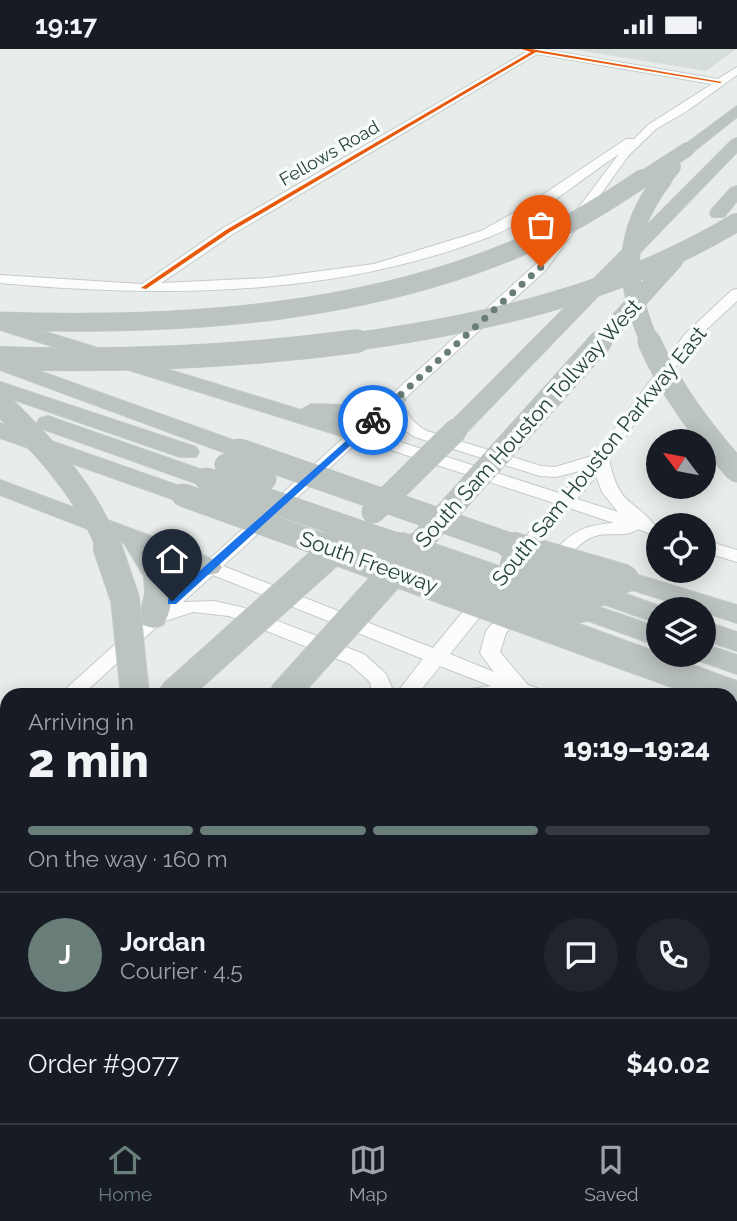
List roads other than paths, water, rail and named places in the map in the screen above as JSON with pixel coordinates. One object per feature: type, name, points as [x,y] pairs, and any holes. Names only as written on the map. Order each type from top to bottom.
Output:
[{"type":"highway","points":[[0,323],[132,322],[206,316],[287,307],[425,279],[488,260],[568,225],[688,149],[737,110]]},
{"type":"highway","name":"South Sam Houston Tollway West","points":[[205,688],[682,199],[737,125]]},
{"type":"highway","points":[[682,199],[737,143]]},
{"type":"highway","points":[[688,149],[656,189],[636,225],[631,243],[632,300],[660,365],[694,417],[737,471]]},
{"type":"highway","points":[[0,361],[212,358],[352,343],[459,325],[564,300],[695,246],[727,218],[737,193]]},
{"type":"highway","name":"South Sam Houston Tollway West","points":[[289,688],[413,551],[727,218]]},
{"type":"highway","points":[[0,323],[357,434]]},
{"type":"highway","points":[[0,361],[413,551],[589,601],[646,612]]},
{"type":"highway","points":[[0,388],[223,465],[589,601],[646,631]]},
{"type":"highway","points":[[267,406],[324,413],[345,412],[395,399]]},
{"type":"highway","points":[[0,405],[498,542],[737,614]]},
{"type":"highway","points":[[0,405],[28,430],[66,473],[88,505],[106,543],[125,599],[134,688]]},
{"type":"highway","name":"South Freeway","points":[[0,430],[715,688]]},
{"type":"highway","points":[[180,688],[351,533],[456,430]]},
{"type":"highway","points":[[0,488],[209,567]]},
{"type":"highway","points":[[134,540],[158,572],[160,585],[153,619]]},
{"type":"highway","points":[[716,634],[737,642]]},
{"type":"highway","points":[[716,658],[737,666]]},
{"type":"main road","points":[[529,50],[720,82]]},
{"type":"main road","name":"Fellows Road","points":[[144,288],[228,231],[529,50]]},
{"type":"main road","points":[[0,279],[144,288],[268,282],[376,268],[473,237],[530,209],[683,109],[737,70]]},
{"type":"main road","points":[[77,688],[541,267],[625,153],[652,128]]},
{"type":"main road","name":"South Sam Houston Parkway East","points":[[411,688],[601,459],[690,337],[737,293]]},
{"type":"main road","points":[[395,399],[398,412],[407,427],[421,434],[540,471],[556,472],[601,459],[604,483],[612,497],[646,524]]},
{"type":"main road","points":[[357,434],[646,528]]},
{"type":"main road","points":[[524,688],[489,653],[496,631],[575,537],[598,528],[646,530]]},
{"type":"main road","points":[[716,550],[737,556]]},
{"type":"main road","points":[[209,567],[518,688]]},
{"type":"main road","points":[[153,619],[192,606],[234,611],[357,659],[373,671],[383,688]]}]
